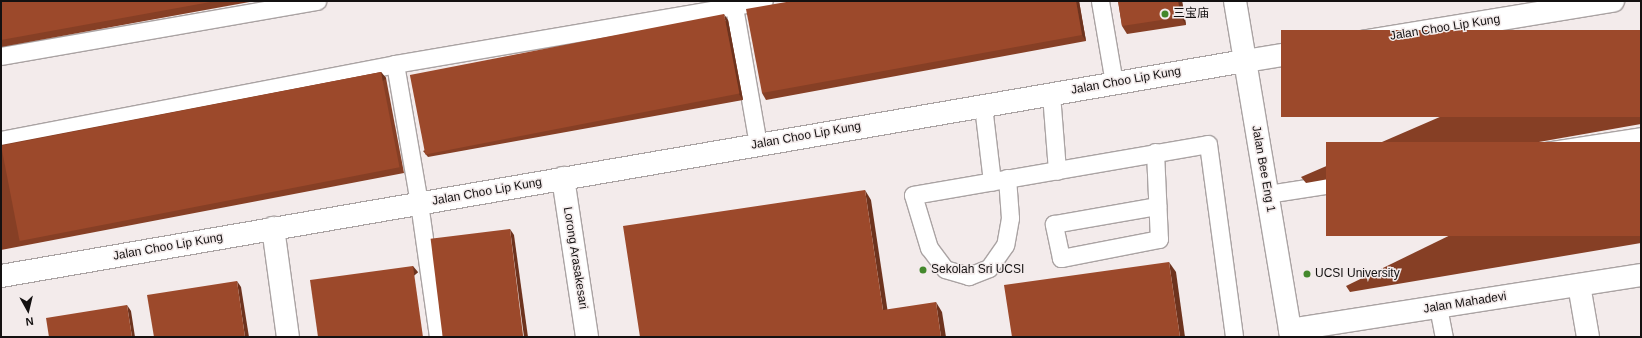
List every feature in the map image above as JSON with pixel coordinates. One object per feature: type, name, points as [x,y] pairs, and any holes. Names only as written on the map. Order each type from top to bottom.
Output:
[{"type":"street","name":"Jalan Bee Eng 1","points":[[1235,1],[1291,334]]},
{"type":"street","name":"Jalan Choo Lip Kung","points":[[1,276],[1114,83],[1613,1]]},
{"type":"street","name":"Lorong Arasakesari","points":[[563,178],[587,337]]},
{"type":"street","points":[[273,228],[288,337]]},
{"type":"street","name":"Jalan Mahadevi","points":[[1291,334],[1438,307],[1641,275]]},
{"type":"street","points":[[1579,285],[1588,337]]},
{"type":"lane","points":[[1,56],[271,4],[317,1]]},
{"type":"lane","points":[[1,140],[395,64],[764,1]]},
{"type":"lane","points":[[1100,1],[1114,83]]},
{"type":"lane","points":[[734,7],[758,145]]},
{"type":"lane","points":[[395,64],[419,204],[438,337]]},
{"type":"lane","points":[[1051,94],[1058,171]]},
{"type":"lane","points":[[983,106],[1000,180],[1010,218],[1005,245],[989,268],[969,276],[945,269],[929,248],[912,195],[1000,180],[1058,171],[1154,152],[1208,144],[1234,337]]},
{"type":"lane","points":[[1267,194],[1641,136]]},
{"type":"lane","points":[[1154,152],[1159,239],[1061,258],[1054,224],[1157,206]]},
{"type":"lane","points":[[1438,307],[1444,337]]},
{"type":"building","points":[[1,1],[216,1],[1,40]]},
{"type":"building","points":[[792,1],[1076,1],[1082,35],[762,93],[746,9]]},
{"type":"building","points":[[1118,1],[1178,1],[1181,17],[1122,26]]},
{"type":"building","points":[[724,14],[739,94],[425,155],[410,75]]},
{"type":"building","points":[[1281,30],[1641,30],[1641,117],[1281,117]]},
{"type":"building","points":[[381,72],[400,167],[20,241],[1,146]]},
{"type":"building","points":[[1326,142],[1641,142],[1641,236],[1326,236]]},
{"type":"building","points":[[865,190],[883,310],[936,302],[941,337],[640,337],[623,226]]},
{"type":"building","points":[[510,229],[523,337],[443,337],[431,239]]},
{"type":"building","points":[[1169,262],[1180,337],[1012,337],[1004,285]]},
{"type":"building","points":[[413,266],[423,337],[318,337],[310,280]]},
{"type":"building","points":[[237,281],[245,337],[154,337],[147,295]]},
{"type":"building","points":[[127,305],[132,337],[49,337],[46,318]]},
{"type":"place","name":"三宝庙","points":[[1165,14]]},
{"type":"place","name":"Sekolah Sri UCSI","points":[[923,270]]},
{"type":"place","name":"UCSI University","points":[[1307,274]]}]
